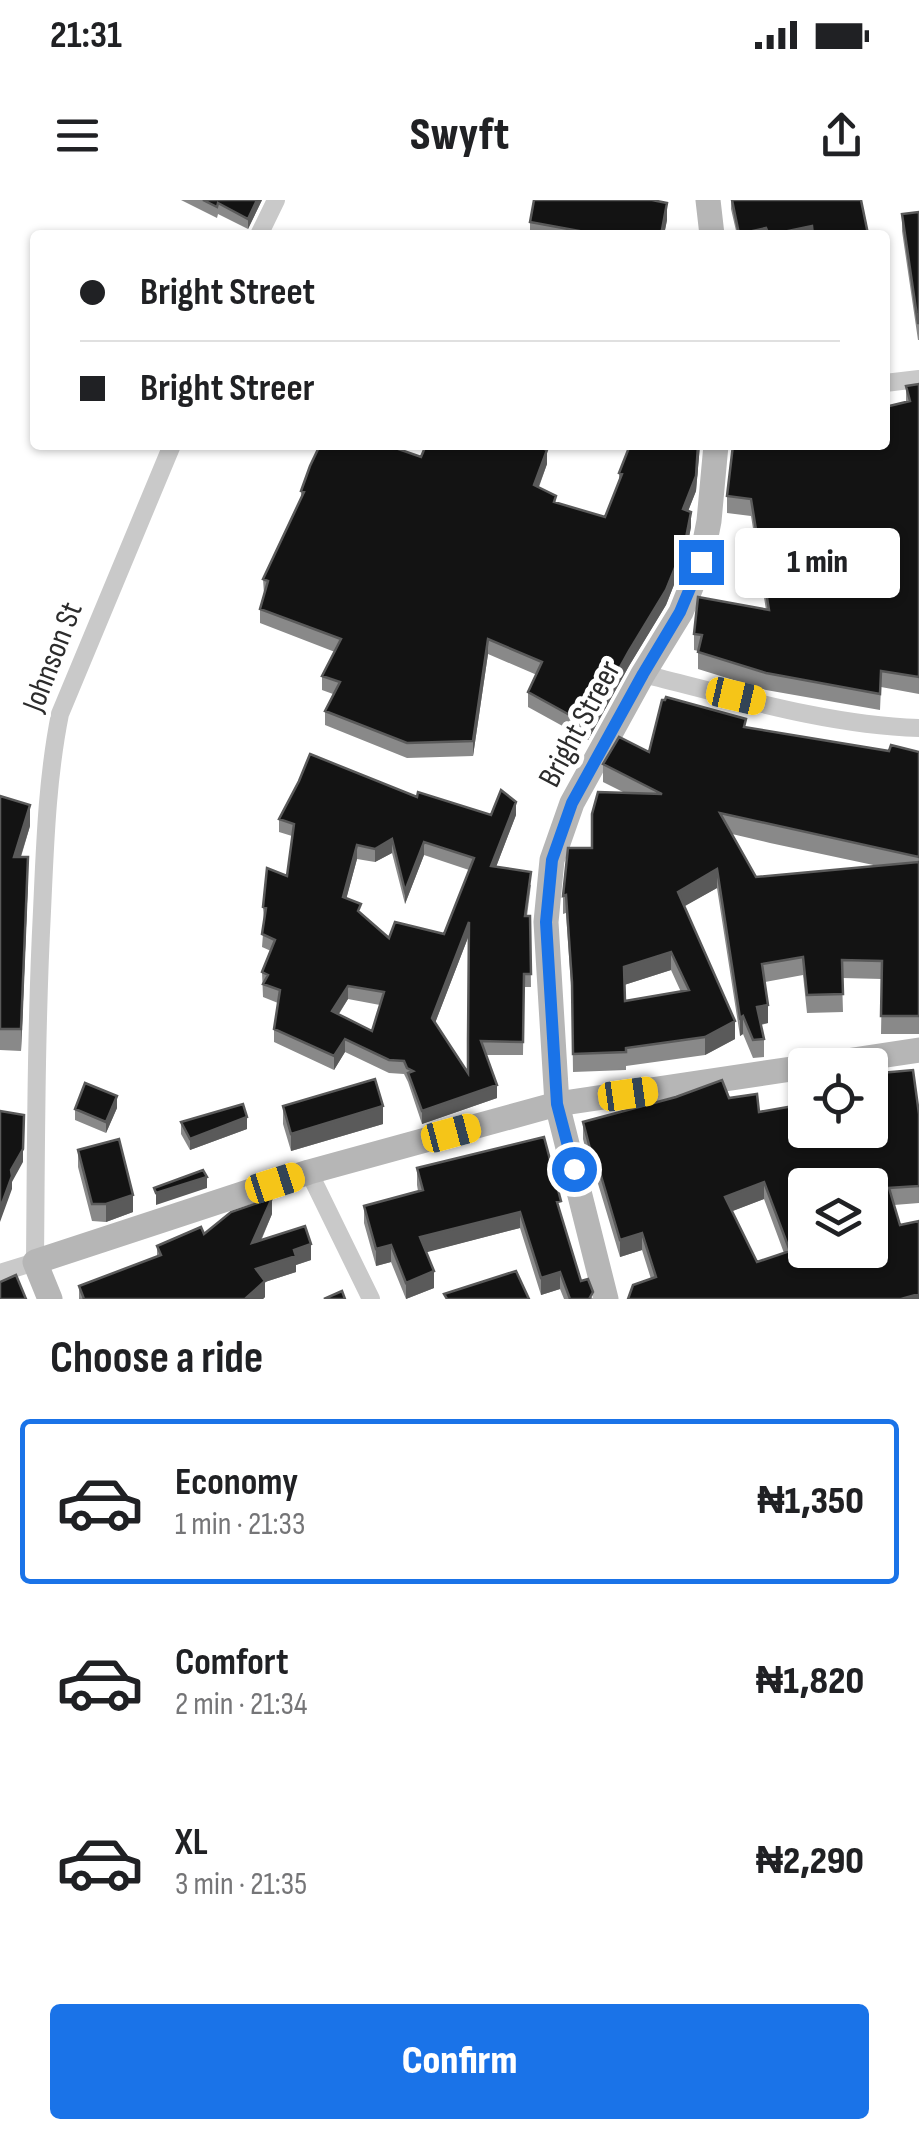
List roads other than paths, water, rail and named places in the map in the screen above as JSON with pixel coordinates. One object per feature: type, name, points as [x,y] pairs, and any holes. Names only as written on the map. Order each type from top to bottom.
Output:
[{"type":"street","points":[[261,230],[276,200]]},
{"type":"street","points":[[708,200],[711,230]]},
{"type":"street","points":[[890,382],[919,379]]},
{"type":"street","name":"Johnson St","points":[[35,1262],[36,1010],[51,759],[60,714],[170,450]]},
{"type":"street","name":"Bright Streer","points":[[606,1299],[557,1104],[546,922],[552,860],[572,803],[680,612],[701,562],[716,450]]},
{"type":"street","points":[[643,674],[798,712],[887,727],[919,728]]},
{"type":"street","points":[[888,1055],[919,1050]]},
{"type":"street","points":[[0,1274],[310,1172],[557,1104],[788,1070]]},
{"type":"street","points":[[310,1172],[371,1299]]},
{"type":"street","points":[[35,1262],[50,1299]]}]
